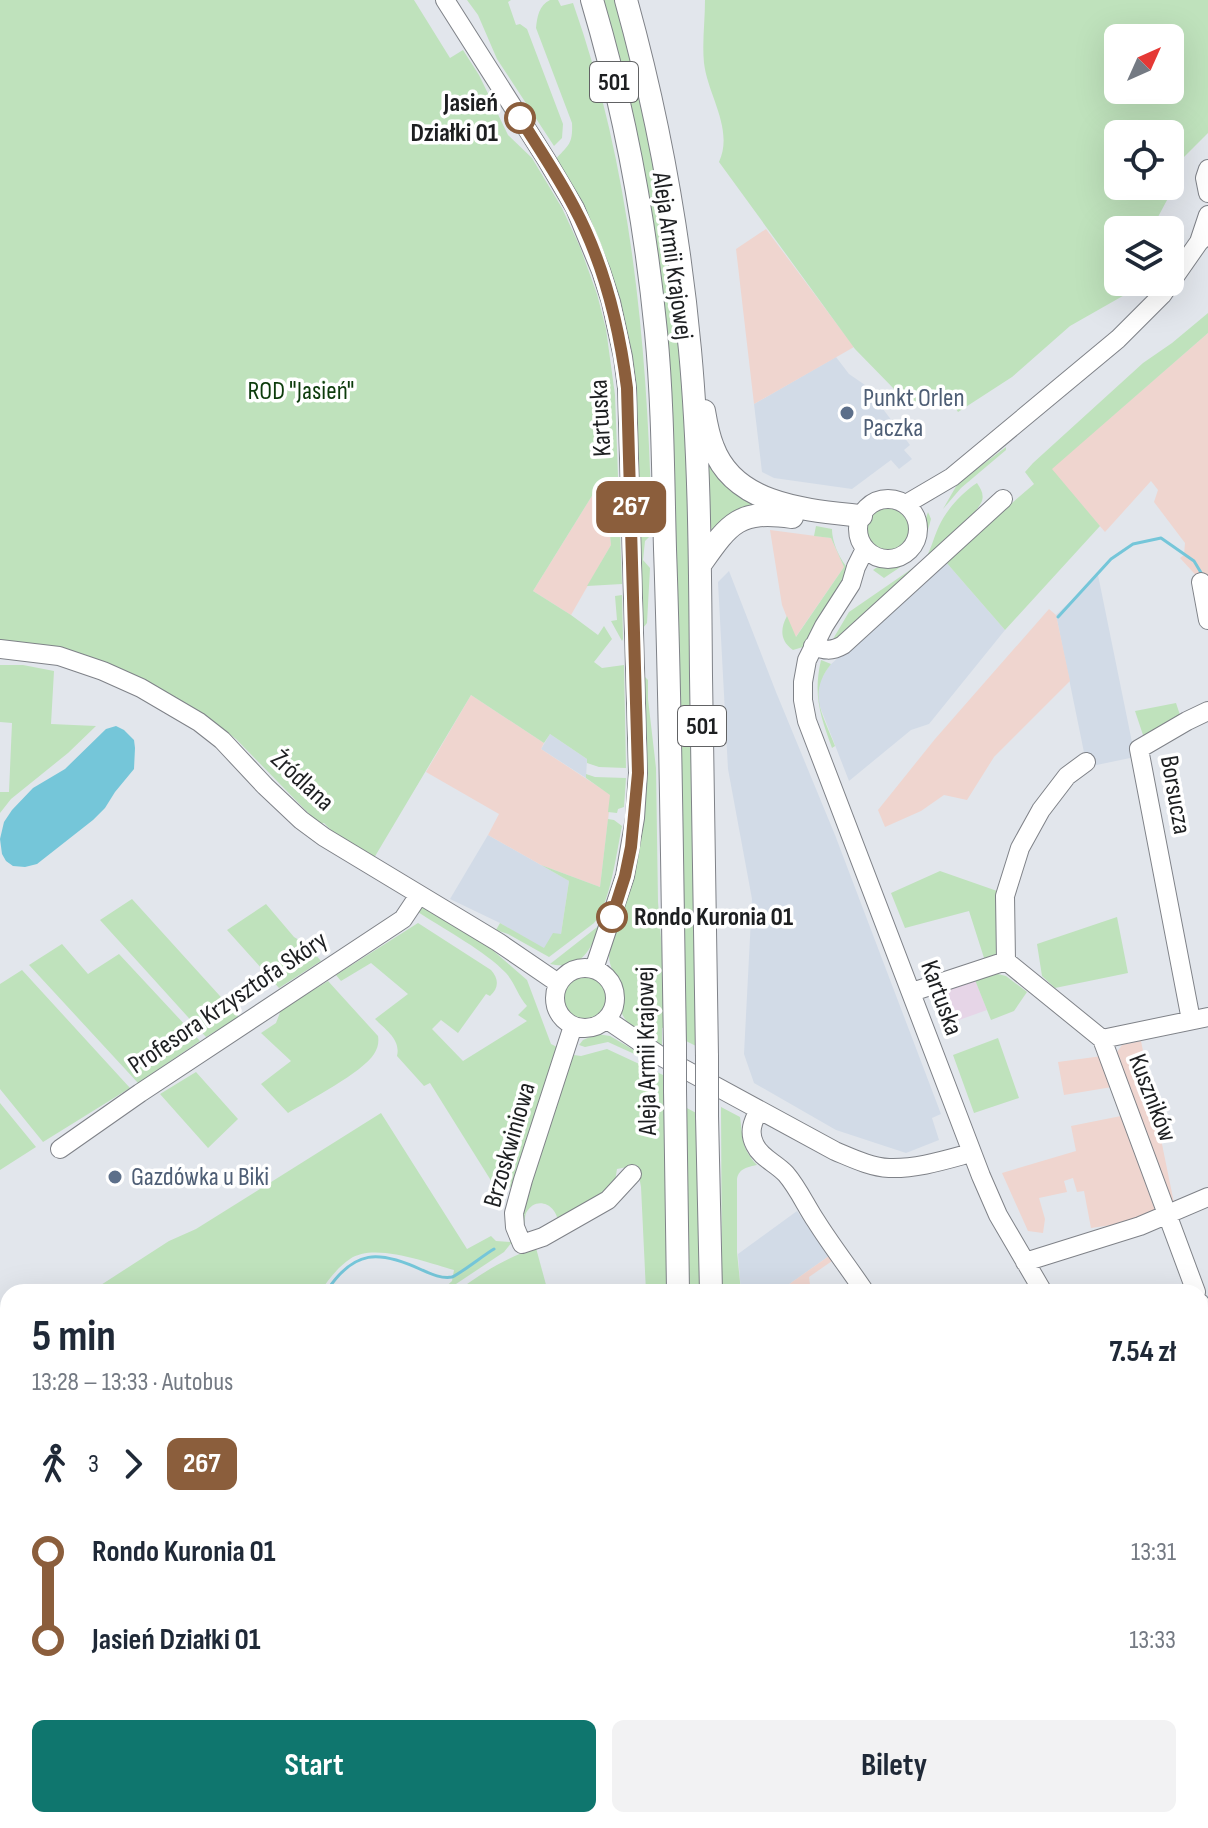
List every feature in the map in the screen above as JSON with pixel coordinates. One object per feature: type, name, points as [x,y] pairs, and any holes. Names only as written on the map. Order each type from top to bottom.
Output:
[{"type":"main road","points":[[578,0],[632,165]]},
{"type":"main road","name":"Aleja Armii Krajowej","points":[[592,0],[632,165],[656,334],[667,589],[678,1284]]},
{"type":"main road","name":"Aleja Armii Krajowej","points":[[626,0],[653,105],[670,190],[690,354],[700,565],[711,1284]]},
{"type":"main road","points":[[690,354],[713,448],[721,464],[743,488],[866,538]]},
{"type":"main road","points":[[700,565],[719,537],[735,523],[756,515],[794,517],[866,538]]},
{"type":"street","name":"Kartuska","points":[[445,0],[575,208],[605,281],[623,357],[629,424],[638,773],[625,876],[594,969]]},
{"type":"street","points":[[1208,169],[1205,178],[1208,193]]},
{"type":"street","points":[[911,510],[1140,319],[1204,238],[1208,215]]},
{"type":"street","points":[[883,499],[898,500],[911,510],[919,534],[911,549],[897,558],[866,538],[870,505],[883,499]]},
{"type":"street","points":[[813,646],[833,651],[843,645],[1003,499]]},
{"type":"street","name":"Kartuska","points":[[866,538],[865,573],[851,584],[807,660],[803,682],[807,721],[971,1153],[998,1215],[1038,1284]]},
{"type":"street","points":[[1201,582],[1208,620]]},
{"type":"street","name":"Źródlana","points":[[0,649],[59,656],[103,671],[141,688],[199,722],[222,740],[301,820],[324,837],[498,942],[558,983]]},
{"type":"street","name":"Borsucza","points":[[1102,1039],[1200,1018],[1139,749],[1208,711]]},
{"type":"street","points":[[912,992],[1006,961],[1005,896],[1020,848],[1041,810],[1067,776],[1086,762]]},
{"type":"street","name":"Profesora Krzysztofa Skóry","points":[[60,1149],[403,919],[419,895]]},
{"type":"street","name":"Kuszników","points":[[1006,961],[1102,1039],[1193,1284]]},
{"type":"street","points":[[594,969],[607,978],[614,991],[614,1006],[606,1019],[591,1028],[573,1026],[556,1008],[555,991],[570,971],[594,969]]},
{"type":"street","points":[[606,1019],[662,1057],[835,1151],[863,1163],[888,1168],[923,1165],[971,1153]]},
{"type":"street","name":"Brzoskwiniowa","points":[[573,1026],[514,1213],[515,1227],[522,1244],[543,1237],[608,1200],[632,1174]]},
{"type":"street","points":[[759,1110],[751,1132],[756,1147],[784,1172],[860,1284]]},
{"type":"street","points":[[1025,1262],[1140,1226],[1208,1197]]},
{"type":"shaded area","points":[[766,229],[854,347],[754,404],[736,249]]},
{"type":"shaded area","points":[[1208,333],[1208,580],[1204,584],[1180,558],[1184,555],[1185,543],[1154,502],[1158,490],[1151,481],[1105,532],[1051,469]]},
{"type":"shaded area","points":[[836,357],[849,374],[865,385],[910,445],[904,450],[912,459],[899,469],[891,460],[852,489],[774,478],[762,472],[754,404]]},
{"type":"shaded area","points":[[603,478],[609,479],[611,545],[571,615],[533,591]]},
{"type":"shaded area","points":[[770,530],[831,538],[844,567],[795,638],[782,605]]},
{"type":"shaded area","points":[[945,561],[1005,630],[929,724],[911,730],[849,781],[819,704],[818,684],[829,666]]},
{"type":"shaded area","points":[[729,571],[835,835],[941,1114],[932,1118],[939,1140],[906,1153],[836,1130],[754,1083],[744,1054],[752,899],[728,769],[718,582]]},
{"type":"shaded area","points":[[1098,575],[1135,757],[1087,767],[1056,615]]},
{"type":"shaded area","points":[[1049,609],[1056,615],[1070,681],[994,757],[967,800],[944,795],[921,811],[885,827],[878,810],[935,739]]},
{"type":"shaded area","points":[[471,695],[544,743],[541,749],[611,795],[600,887],[541,865],[488,835],[499,814],[426,772]]},
{"type":"shaded area","points":[[550,734],[587,759],[586,778],[541,749]]},
{"type":"shaded area","points":[[488,835],[569,881],[561,934],[544,949],[450,899]]},
{"type":"shaded area","points":[[975,980],[987,1010],[942,1026],[934,1004],[940,991]]},
{"type":"shaded area","points":[[1141,1041],[1174,1203],[1171,1205],[1117,1052],[1122,1045]]},
{"type":"shaded area","points":[[1102,1056],[1112,1087],[1064,1095],[1058,1062]]},
{"type":"shaded area","points":[[1121,1116],[1156,1213],[1091,1228],[1084,1191],[1077,1192],[1073,1178],[1064,1181],[1067,1192],[1039,1198],[1045,1219],[1043,1233],[1028,1231],[1002,1173],[1076,1151],[1071,1126]]},
{"type":"shaded area","points":[[797,1211],[829,1256],[789,1284],[740,1284],[738,1254]]},
{"type":"shaded area","points":[[829,1256],[832,1261],[809,1277],[810,1284],[789,1284]]},
{"type":"green space","name":"ROD \"Jasień\"","points":[[0,0],[414,0],[450,58],[463,50],[479,75],[508,135],[532,158],[562,208],[580,247],[606,329],[615,395],[622,584],[587,586],[611,545],[609,479],[603,478],[533,591],[598,635],[604,626],[612,639],[594,662],[602,668],[624,665],[626,768],[599,767],[587,763],[587,759],[550,734],[544,743],[471,695],[374,858],[324,823],[319,824],[236,739],[201,713],[0,643]]},
{"type":"green space","points":[[467,0],[511,0],[508,2],[516,25],[527,29],[563,124],[562,138],[554,146],[497,59],[478,15]]},
{"type":"green space","points":[[550,0],[558,0],[561,6],[573,3],[610,132],[634,265],[650,466],[652,534],[645,541],[643,560],[650,568],[647,623],[643,628],[644,676],[648,680],[656,768],[658,902],[666,1027],[662,1028],[662,1050],[623,1016],[620,987],[609,960],[632,871],[630,359],[555,160],[570,140],[572,123],[536,28],[541,8]]},
{"type":"green space","points":[[599,0],[619,0],[652,130],[681,344],[689,484],[700,1048],[682,1039],[671,485]]},
{"type":"green space","points":[[705,0],[1208,0],[1208,133],[1184,157],[1184,120],[1104,120],[1104,200],[1167,200],[1158,216],[1104,216],[1104,296],[1123,296],[1070,326],[1012,377],[958,412],[946,392],[924,407],[896,391],[855,349],[719,162],[724,137],[706,75],[703,48]]},
{"type":"green space","points":[[1208,313],[1208,333],[1052,469],[1100,526],[1005,630],[945,561],[1034,484],[1025,472],[1033,463],[1143,363]]},
{"type":"green space","points":[[1006,447],[961,488],[943,509],[958,483]]},
{"type":"green space","points":[[705,449],[765,509],[708,542]]},
{"type":"green space","points":[[977,483],[983,496],[978,508],[926,558],[948,511]]},
{"type":"green space","points":[[889,505],[905,512],[912,528],[905,544],[889,551],[873,544],[866,528],[873,512]]},
{"type":"green space","points":[[928,512],[931,519],[924,541],[915,555],[884,578],[873,570],[907,560],[918,550]]},
{"type":"green space","points":[[816,526],[832,529],[837,551],[850,570],[803,647],[793,650],[782,634],[787,616],[796,637],[844,567],[831,538],[814,536]]},
{"type":"green space","points":[[913,568],[839,637],[833,639],[849,612]]},
{"type":"green space","points":[[622,595],[622,641],[611,621],[617,620],[615,596]]},
{"type":"green space","points":[[821,660],[831,664],[820,685],[819,695],[822,714],[835,746],[832,748],[819,705],[818,684]]},
{"type":"green space","points":[[0,665],[23,665],[54,671],[51,724],[96,726],[11,799],[0,813],[0,792],[9,792],[12,723],[0,722]]},
{"type":"green space","points":[[1176,703],[1181,718],[1144,738],[1135,711]]},
{"type":"green space","points":[[586,774],[626,778],[624,807],[617,813],[608,812],[610,795],[586,778]]},
{"type":"green space","points":[[608,819],[622,826],[609,891],[594,923],[549,957],[496,930],[500,923],[544,948],[553,933],[561,934],[569,881],[541,865],[600,887]]},
{"type":"green space","points":[[940,871],[1000,892],[1001,955],[985,961],[969,911],[905,928],[891,893]]},
{"type":"green space","points":[[132,899],[239,1017],[206,1037],[100,920]]},
{"type":"green space","points":[[266,904],[294,937],[307,945],[321,961],[279,988],[227,930]]},
{"type":"green space","points":[[421,905],[489,947],[527,980],[551,1044],[557,1047],[519,1180],[500,1195],[430,1083],[424,1086],[397,1056],[395,1040],[375,1019],[408,994],[371,963],[341,981],[336,975],[418,923],[491,970],[497,983],[495,990],[490,996],[486,994],[458,1033],[441,1020],[432,1029],[463,1061],[527,1021],[518,1015],[527,1006],[506,973],[477,949],[417,911]]},
{"type":"green space","points":[[1117,917],[1128,973],[1055,988],[1042,976],[1037,944]]},
{"type":"green space","points":[[601,924],[589,949],[578,961],[550,964]]},
{"type":"green space","points":[[62,944],[88,974],[119,954],[200,1041],[138,1083],[29,965]]},
{"type":"green space","points":[[22,970],[130,1088],[43,1142],[0,1089],[0,984]]},
{"type":"green space","points":[[584,973],[602,980],[609,998],[602,1016],[584,1023],[566,1016],[559,998],[566,980]]},
{"type":"green space","points":[[994,973],[1006,976],[1027,992],[1014,1011],[991,1020],[975,980]]},
{"type":"green space","points":[[328,981],[378,1036],[377,1047],[359,1069],[288,1113],[261,1084],[291,1061],[261,1033],[276,1023],[281,1010]]},
{"type":"green space","points":[[597,1034],[610,1036],[663,1067],[608,1042],[585,1047],[579,1045]]},
{"type":"green space","points":[[998,1038],[1019,1098],[974,1113],[953,1055]]},
{"type":"green space","points":[[607,1049],[663,1075],[668,1284],[646,1284],[641,1187],[637,1165],[617,1169],[614,1187],[558,1225],[551,1207],[535,1204],[526,1213],[524,1227],[521,1215],[554,1102],[574,1055]]},
{"type":"green space","points":[[196,1072],[238,1119],[208,1148],[160,1094]]},
{"type":"green space","points":[[0,1103],[36,1147],[0,1170]]},
{"type":"green space","points":[[683,1106],[700,1115],[703,1284],[686,1284]]},
{"type":"green space","points":[[721,1107],[740,1117],[745,1148],[757,1165],[742,1170],[737,1179],[740,1284],[722,1284]]},
{"type":"green space","points":[[381,1113],[467,1249],[491,1236],[496,1241],[512,1242],[504,1252],[456,1284],[449,1284],[454,1270],[387,1253],[373,1253],[350,1259],[326,1284],[102,1284],[169,1241],[196,1229]]},
{"type":"green space","points":[[536,1248],[546,1284],[468,1284],[494,1267]]},
{"type":"water","points":[[116,726],[134,740],[134,769],[105,808],[37,864],[13,866],[6,861],[0,839],[4,822],[12,810],[33,788],[65,769],[106,729]]},
{"type":"waterway","points":[[1058,617],[1111,559],[1133,544],[1161,538],[1194,561],[1203,576]]},
{"type":"waterway","points":[[332,1284],[347,1268],[368,1257],[393,1259],[440,1277],[452,1277],[494,1249]]},
{"type":"bus line","name":"267","points":[[520,118],[575,208],[592,245],[611,302],[627,388],[638,773],[631,847],[612,917]]},
{"type":"place","name":"Jasień Działki 01","points":[[520,118]]},
{"type":"place","name":"Punkt Orlen Paczka","points":[[847,413]]},
{"type":"place","name":"Rondo Kuronia 01","points":[[612,917]]},
{"type":"place","name":"Gazdówka u Biki","points":[[115,1177]]}]
